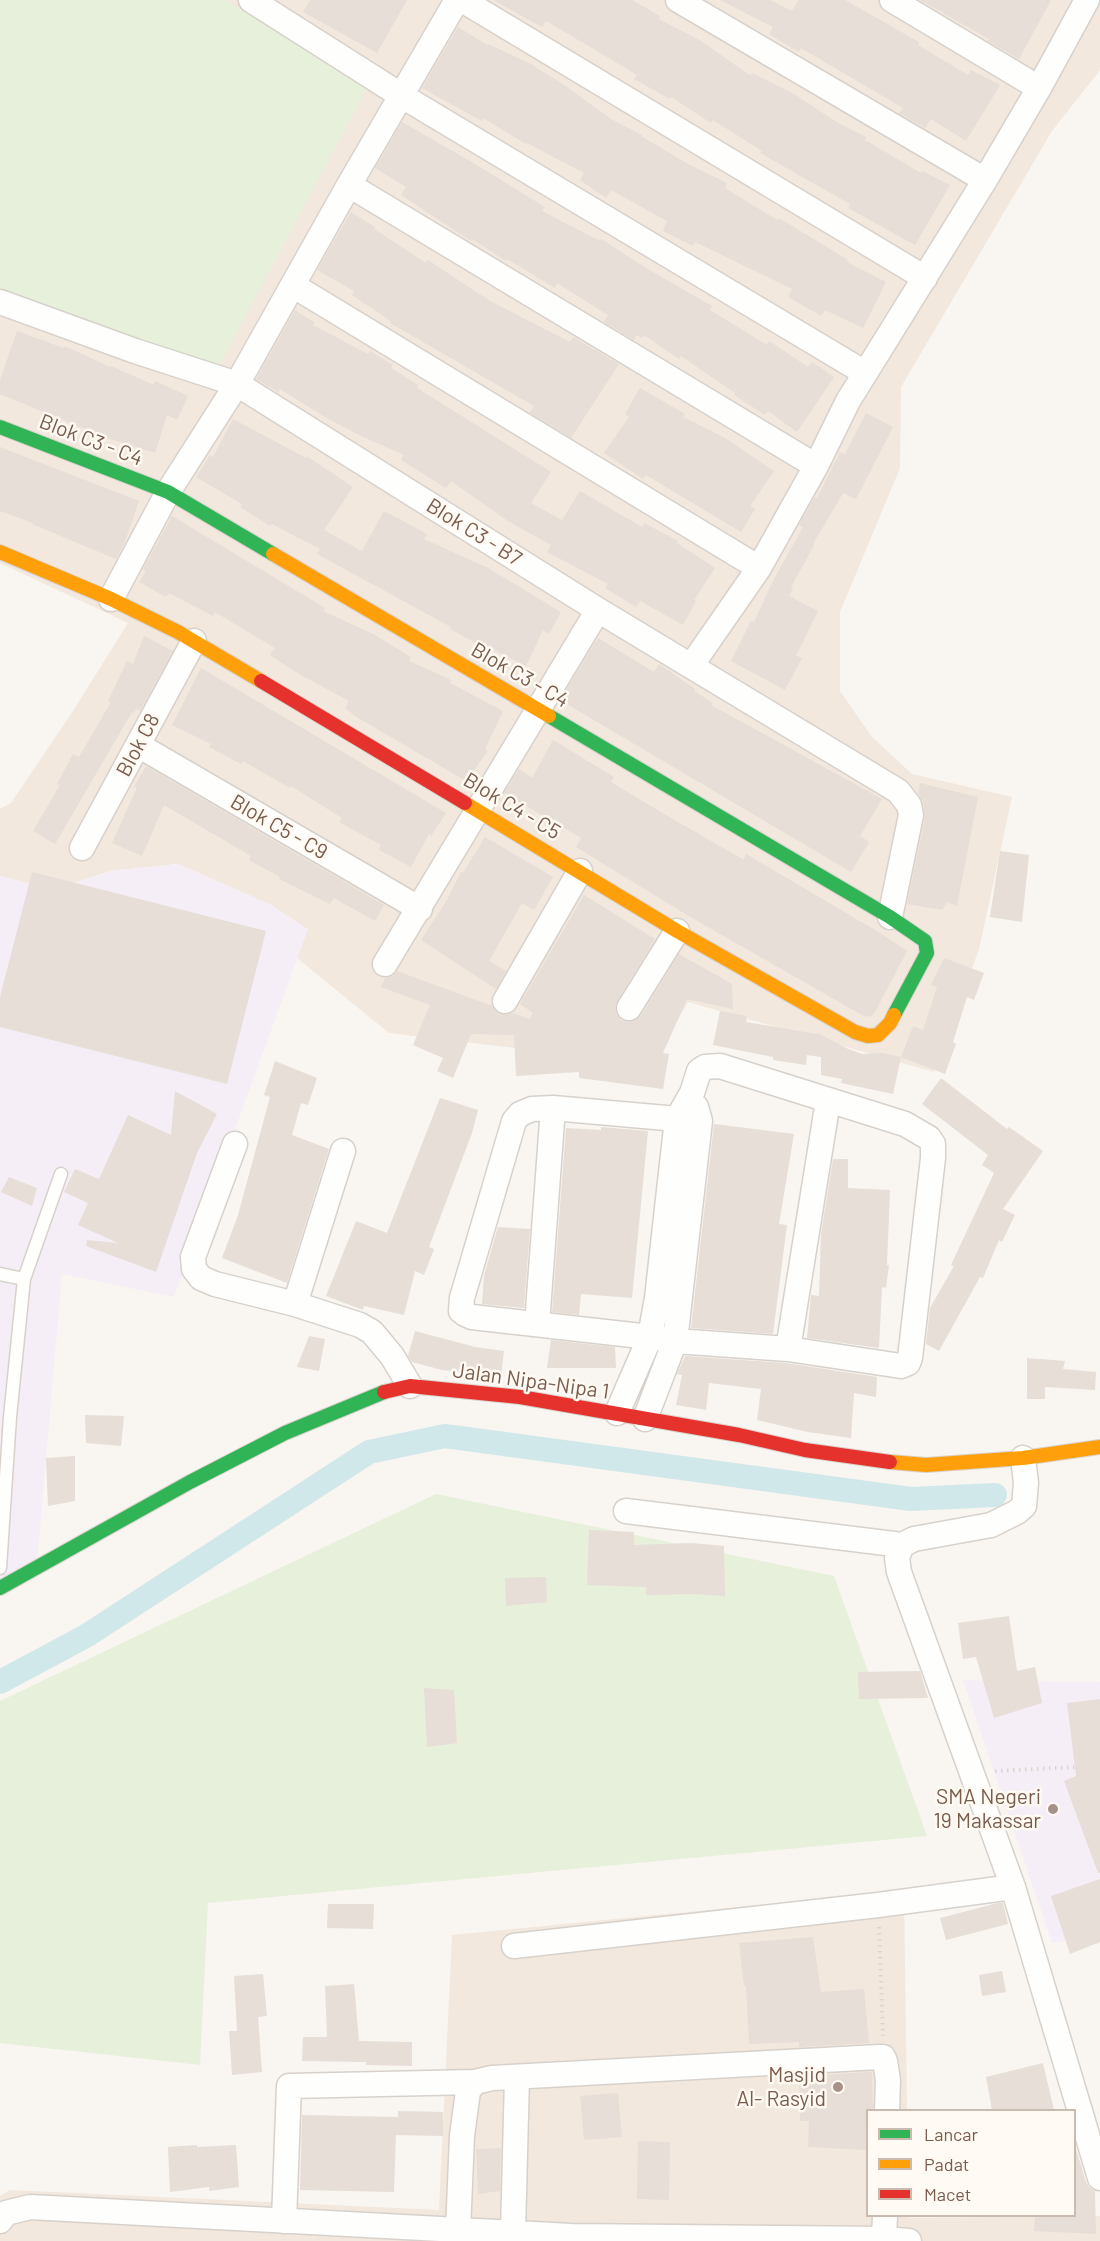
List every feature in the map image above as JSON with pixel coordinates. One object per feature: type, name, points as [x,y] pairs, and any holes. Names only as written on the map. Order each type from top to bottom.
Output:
[{"type":"street","points":[[251,0],[402,96],[865,373]]},
{"type":"street","points":[[111,599],[168,492],[237,384],[457,0]]},
{"type":"street","points":[[462,0],[925,278]]},
{"type":"street","points":[[678,0],[985,180]]},
{"type":"street","points":[[892,0],[1039,88]]},
{"type":"street","points":[[691,666],[759,568],[816,466],[848,401],[985,180],[1087,0]]},
{"type":"street","points":[[349,185],[816,466]]},
{"type":"street","points":[[294,286],[759,568]]},
{"type":"street","name":"Blok C3 - B7","points":[[0,302],[135,351],[237,384],[598,610],[898,791],[909,805],[911,815],[891,917]]},
{"type":"street","name":"Blok C3 - C4","points":[[0,427],[168,492],[891,917],[925,941],[927,953],[891,1023]]},
{"type":"street","name":"Blok C4 - C5","points":[[0,552],[111,599],[194,641],[677,931],[855,1032],[868,1036],[878,1035],[891,1023]]},
{"type":"street","points":[[385,964],[598,610]]},
{"type":"street","name":"Blok C8","points":[[82,848],[194,641]]},
{"type":"street","name":"Blok C5 - C9","points":[[138,744],[420,909]]},
{"type":"street","points":[[505,1001],[580,871]]},
{"type":"street","points":[[629,1008],[677,931]]},
{"type":"street","points":[[617,1413],[650,1337],[688,1120],[692,1093],[699,1071],[712,1065],[905,1124],[929,1138],[933,1144],[933,1158],[910,1358],[908,1363],[901,1366],[789,1349],[675,1341],[650,1337],[472,1317],[461,1311],[514,1121],[520,1114],[532,1109],[553,1108],[688,1120]]},
{"type":"street","points":[[789,1349],[828,1101]]},
{"type":"street","points":[[537,1324],[553,1108]]},
{"type":"street","points":[[645,1419],[675,1341],[688,1120]]},
{"type":"street","points":[[235,1144],[193,1257],[194,1269],[201,1278],[214,1284],[295,1304],[360,1325],[372,1332],[392,1356],[410,1386]]},
{"type":"street","points":[[295,1304],[343,1151]]},
{"type":"street","name":"Jalan Nipa-Nipa 1","points":[[0,1588],[190,1482],[285,1433],[364,1399],[396,1388],[410,1386],[520,1397],[739,1435],[805,1450],[926,1465],[1023,1458],[1100,1447]]},
{"type":"street","points":[[626,1511],[902,1545],[914,1539],[991,1525],[1017,1512],[1024,1506],[1026,1483],[1023,1458]]},
{"type":"street","points":[[902,1545],[897,1558],[899,1572],[1013,1887],[1100,2178]]},
{"type":"street","points":[[514,1946],[878,1905],[1013,1887]]},
{"type":"street","points":[[297,2228],[289,2086],[475,2082],[492,2078],[883,2057],[888,2080],[887,2109]]},
{"type":"street","points":[[513,2232],[517,2077]]},
{"type":"street","points":[[458,2231],[462,2136],[468,2091],[475,2082]]},
{"type":"street","points":[[0,2221],[6,2213],[30,2207],[297,2228],[513,2232],[571,2239],[885,2227],[909,2241]]},
{"type":"lane","points":[[0,1568],[10,1417],[24,1279],[61,1174]]},
{"type":"lane","points":[[0,1274],[24,1279]]},
{"type":"path","points":[[971,1773],[1076,1767]]},
{"type":"path","points":[[878,1905],[883,2057]]},
{"type":"shaded area","points":[[0,0],[1100,0],[1100,70],[1052,131],[901,387],[900,468],[840,612],[840,691],[872,737],[912,774],[1012,797],[979,949],[934,1072],[688,1002],[664,1044],[599,1058],[389,1033],[297,958],[307,929],[269,904],[178,864],[110,871],[53,890],[0,876],[0,809],[11,803],[73,711],[128,623],[0,563]]},
{"type":"shaded area","points":[[178,864],[269,904],[308,929],[174,1297],[62,1274],[37,1563],[0,1586],[0,876],[53,890],[110,871]]},
{"type":"shaded area","name":"SMA Negeri 19 Makassar","points":[[963,1680],[1100,1682],[1100,1936],[1052,1943]]},
{"type":"shaded area","points":[[904,1891],[907,2109],[866,2109],[866,2217],[1100,2216],[1100,2241],[0,2241],[0,2196],[10,2190],[439,2210],[452,1935]]},
{"type":"green space","points":[[0,0],[225,0],[367,88],[219,366],[58,315],[0,291]]},
{"type":"green space","points":[[436,1494],[834,1576],[927,1836],[208,1903],[200,2065],[0,2043],[0,1701]]},
{"type":"building","points":[[310,0],[407,0],[377,53],[303,12]]},
{"type":"building","points":[[493,0],[632,0],[660,16],[659,19],[701,41],[751,76],[752,73],[794,94],[921,173],[922,171],[950,185],[915,245],[848,208],[850,204],[760,153],[762,151],[713,120],[711,123],[671,97],[670,99],[634,79],[637,75],[546,21],[542,27]]},
{"type":"building","points":[[720,0],[770,0],[792,11],[799,0],[845,0],[919,42],[918,45],[968,75],[971,70],[1000,85],[966,141],[931,119],[925,128],[899,113],[903,108],[801,48],[799,52],[769,34],[773,27]]},
{"type":"building","points":[[920,0],[1051,0],[1019,59],[988,41],[989,39]]},
{"type":"building","points":[[458,27],[487,45],[531,64],[611,119],[642,135],[688,164],[727,183],[725,188],[777,220],[779,218],[848,260],[847,262],[886,282],[863,328],[825,310],[821,316],[788,297],[792,289],[695,242],[693,246],[663,231],[667,221],[611,190],[606,198],[580,180],[584,173],[422,88]]},
{"type":"building","points":[[402,122],[545,207],[542,211],[600,241],[601,239],[712,306],[710,310],[767,345],[769,341],[808,367],[812,362],[834,377],[797,432],[768,411],[765,415],[734,395],[735,393],[681,356],[679,359],[644,335],[642,338],[636,335],[634,340],[604,322],[608,315],[557,283],[555,288],[507,259],[506,261],[401,195],[406,187],[375,168]]},
{"type":"building","points":[[351,212],[426,263],[428,260],[490,301],[570,342],[573,337],[619,364],[571,438],[530,413],[534,406],[390,323],[391,321],[352,295],[354,291],[317,270]]},
{"type":"building","points":[[295,310],[315,323],[313,325],[368,354],[370,351],[393,365],[391,368],[418,385],[417,388],[551,472],[531,503],[562,520],[580,491],[642,527],[644,523],[678,541],[677,543],[715,568],[694,600],[696,601],[683,625],[640,601],[636,607],[605,588],[608,584],[547,552],[551,545],[508,521],[451,481],[446,488],[401,460],[404,455],[359,435],[280,389],[278,392],[256,379]]},
{"type":"building","points":[[17,331],[64,348],[65,346],[154,385],[155,381],[188,396],[177,420],[167,415],[155,453],[104,437],[0,394],[0,380]]},
{"type":"building","points":[[640,388],[685,414],[683,417],[725,438],[774,471],[750,506],[755,509],[741,532],[646,475],[643,479],[604,453],[629,417],[625,414]]},
{"type":"building","points":[[866,413],[893,427],[856,499],[843,493],[791,587],[793,588],[789,596],[818,611],[796,656],[802,658],[785,690],[731,661],[751,621],[754,622],[774,579],[803,527],[799,525],[815,497],[817,498],[840,452],[845,454]]},
{"type":"building","points":[[233,419],[308,457],[353,487],[324,530],[362,551],[384,511],[427,534],[424,539],[488,568],[561,612],[549,634],[543,630],[526,666],[482,644],[481,646],[450,629],[451,627],[317,554],[320,549],[272,524],[270,526],[240,507],[242,504],[196,477],[210,455],[213,457]]},
{"type":"building","points":[[0,447],[139,501],[124,544],[116,559],[0,511]]},
{"type":"building","points":[[172,516],[325,608],[323,611],[373,634],[411,657],[409,661],[449,679],[450,683],[503,711],[485,749],[488,751],[466,781],[355,716],[345,708],[349,701],[299,674],[270,655],[275,648],[215,612],[213,616],[169,593],[166,597],[139,582],[146,571],[143,569]]},
{"type":"building","points":[[144,636],[173,651],[140,711],[136,709],[134,713],[132,712],[55,844],[33,831],[60,785],[57,784],[73,754],[79,757],[111,702],[108,701],[127,661],[133,664]]},
{"type":"building","points":[[598,638],[654,672],[659,664],[713,703],[711,705],[882,799],[860,836],[869,842],[851,872],[560,700]]},
{"type":"building","points":[[201,668],[446,813],[431,836],[429,834],[411,867],[379,850],[381,845],[339,822],[342,818],[291,786],[290,788],[243,761],[241,764],[209,747],[211,744],[172,725]]},
{"type":"building","points":[[553,740],[614,777],[611,782],[659,811],[744,860],[746,854],[907,951],[875,1012],[870,1017],[862,1015],[687,915],[576,847],[581,838],[504,793],[519,769],[532,778]]},
{"type":"building","points":[[146,766],[384,905],[375,921],[334,898],[330,904],[279,879],[280,877],[249,860],[251,856],[164,805],[142,856],[112,843],[137,788],[134,787]]},
{"type":"building","points":[[920,783],[978,797],[957,906],[947,902],[942,910],[907,904],[925,818],[923,802],[918,793]]},
{"type":"building","points":[[485,837],[553,877],[534,910],[522,903],[489,961],[506,971],[496,989],[421,940],[447,900],[461,872],[463,873]]},
{"type":"building","points":[[1000,851],[1029,855],[1022,922],[990,917]]},
{"type":"building","points":[[32,872],[266,931],[227,1084],[0,1027],[0,997]]},
{"type":"building","points":[[584,895],[655,939],[617,1001],[616,1014],[621,1020],[629,1022],[641,1016],[679,954],[732,984],[733,1009],[687,999],[663,1053],[669,1054],[663,1089],[579,1078],[579,1072],[516,1076],[514,1035],[471,1034],[453,1078],[437,1071],[443,1058],[413,1045],[430,1005],[381,987],[385,978],[397,971],[492,1006],[498,1014],[512,1013],[530,1019],[533,1013],[520,1004]]},
{"type":"building","points":[[944,958],[984,973],[974,1000],[967,997],[953,1042],[956,1044],[945,1074],[901,1057],[913,1026],[923,1030],[937,987],[931,985]]},
{"type":"building","points":[[720,1011],[747,1016],[746,1022],[818,1033],[862,1054],[882,1053],[901,1057],[893,1094],[841,1083],[842,1079],[821,1075],[821,1057],[807,1055],[806,1065],[773,1060],[773,1057],[713,1045]]},
{"type":"building","points":[[275,1061],[317,1078],[308,1105],[301,1103],[292,1135],[329,1149],[287,1283],[222,1258],[238,1215],[270,1097],[264,1095]]},
{"type":"building","points":[[941,1078],[1007,1129],[1009,1127],[1043,1151],[1003,1209],[1015,1215],[1002,1242],[999,1240],[983,1278],[980,1277],[939,1351],[926,1344],[930,1308],[954,1266],[951,1265],[994,1173],[982,1165],[988,1155],[922,1104]]},
{"type":"building","points":[[175,1091],[217,1114],[197,1153],[156,1272],[86,1246],[87,1240],[118,1243],[78,1225],[88,1203],[64,1192],[75,1169],[99,1179],[128,1115],[171,1135]]},
{"type":"building","points":[[440,1098],[478,1110],[472,1133],[429,1247],[434,1249],[424,1275],[415,1271],[404,1315],[364,1306],[363,1310],[326,1296],[356,1221],[387,1233]]},
{"type":"building","points":[[714,1124],[794,1134],[779,1224],[787,1225],[773,1334],[691,1328]]},
{"type":"building","points":[[601,1127],[648,1131],[632,1298],[581,1294],[579,1315],[552,1312],[566,1128],[601,1130]]},
{"type":"building","points":[[833,1159],[848,1159],[848,1188],[890,1190],[887,1265],[889,1265],[886,1288],[882,1287],[879,1348],[807,1338],[811,1295],[819,1296],[821,1234]]},
{"type":"building","points":[[9,1177],[37,1188],[32,1206],[1,1192]]},
{"type":"building","points":[[498,1227],[530,1229],[524,1308],[482,1304],[484,1275]]},
{"type":"building","points":[[415,1331],[475,1347],[504,1351],[501,1376],[442,1370],[412,1362],[408,1356]]},
{"type":"building","points":[[309,1336],[325,1339],[319,1371],[297,1367]]},
{"type":"building","points":[[551,1340],[615,1347],[616,1368],[547,1368]]},
{"type":"building","points":[[685,1356],[786,1363],[877,1377],[876,1397],[854,1393],[851,1438],[808,1432],[757,1420],[761,1389],[709,1383],[706,1410],[676,1405],[682,1375],[677,1374]]},
{"type":"building","points":[[1027,1358],[1065,1361],[1063,1369],[1096,1372],[1095,1390],[1045,1387],[1045,1399],[1027,1399]]},
{"type":"building","points":[[85,1415],[124,1416],[121,1446],[86,1443]]},
{"type":"building","points":[[75,1456],[75,1501],[48,1506],[46,1458]]},
{"type":"building","points":[[589,1530],[634,1532],[634,1545],[692,1543],[724,1546],[725,1596],[646,1595],[646,1587],[587,1585]]},
{"type":"building","points":[[546,1577],[547,1602],[506,1606],[505,1578]]},
{"type":"building","points":[[1009,1616],[1017,1671],[1035,1667],[1042,1703],[994,1718],[976,1657],[963,1659],[958,1623]]},
{"type":"building","points":[[920,1671],[928,1698],[859,1699],[858,1672]]},
{"type":"building","points":[[424,1688],[454,1690],[457,1743],[427,1747]]},
{"type":"building","points":[[1100,1699],[1100,1873],[1098,1873],[1064,1781],[1076,1776],[1067,1703]]},
{"type":"building","points":[[1100,1879],[1100,1942],[1070,1954],[1051,1896]]},
{"type":"building","points":[[1003,1903],[1008,1924],[946,1940],[940,1918]]},
{"type":"building","points":[[328,1904],[374,1904],[373,1929],[327,1928]]},
{"type":"building","points":[[813,1937],[821,1992],[864,1989],[869,2043],[799,2047],[799,2042],[749,2044],[746,1986],[744,1986],[739,1943]]},
{"type":"building","points":[[1002,1971],[1006,1992],[982,1996],[979,1975]]},
{"type":"building","points":[[263,1974],[267,2016],[258,2017],[262,2072],[232,2075],[229,2031],[237,2031],[234,1976]]},
{"type":"building","points":[[354,1984],[359,2041],[412,2042],[412,2066],[366,2065],[366,2062],[302,2061],[303,2037],[327,2037],[325,1986]]},
{"type":"building","points":[[1043,2063],[1054,2109],[992,2109],[986,2077]]},
{"type":"building","name":"Masjid Al- Rasyid","points":[[872,2072],[873,2109],[866,2109],[866,2150],[808,2147],[809,2121],[800,2121],[799,2076]]},
{"type":"building","points":[[618,2093],[622,2137],[584,2140],[580,2096]]},
{"type":"building","points":[[398,2111],[443,2112],[443,2136],[396,2135],[394,2192],[300,2190],[302,2115],[398,2117]]},
{"type":"building","points":[[638,2141],[670,2142],[669,2200],[637,2199]]},
{"type":"building","points":[[197,2145],[197,2147],[236,2145],[239,2187],[209,2191],[209,2187],[170,2192],[168,2147]]},
{"type":"building","points":[[501,2148],[500,2191],[478,2194],[476,2149]]},
{"type":"building","points":[[1076,2149],[1086,2182],[1096,2192],[1096,2234],[1034,2231],[1035,2217],[1076,2217]]},
{"type":"waterway","points":[[0,1682],[86,1636],[369,1452],[445,1436],[911,1499],[995,1495]]},
{"type":"traffic: fast","points":[[0,427],[168,492],[273,554]]},
{"type":"traffic: fast","points":[[549,716],[890,917],[925,941],[927,953],[894,1015]]},
{"type":"traffic: fast","points":[[0,1588],[190,1482],[285,1433],[384,1392]]},
{"type":"traffic: slow","points":[[0,552],[111,599],[178,632],[261,681]]},
{"type":"traffic: slow","points":[[273,554],[549,716]]},
{"type":"traffic: slow","points":[[465,803],[677,931],[855,1032],[868,1036],[878,1035],[890,1023],[894,1015]]},
{"type":"traffic: slow","points":[[890,1462],[926,1465],[1023,1458],[1100,1447]]},
{"type":"traffic: jam","points":[[261,681],[465,803]]},
{"type":"traffic: jam","points":[[384,1392],[410,1386],[520,1397],[739,1435],[805,1450],[890,1462]]},
{"type":"place","name":"SMA Negeri 19 Makassar","points":[[1053,1809]]},
{"type":"place","name":"Masjid Al- Rasyid","points":[[838,2087]]}]
